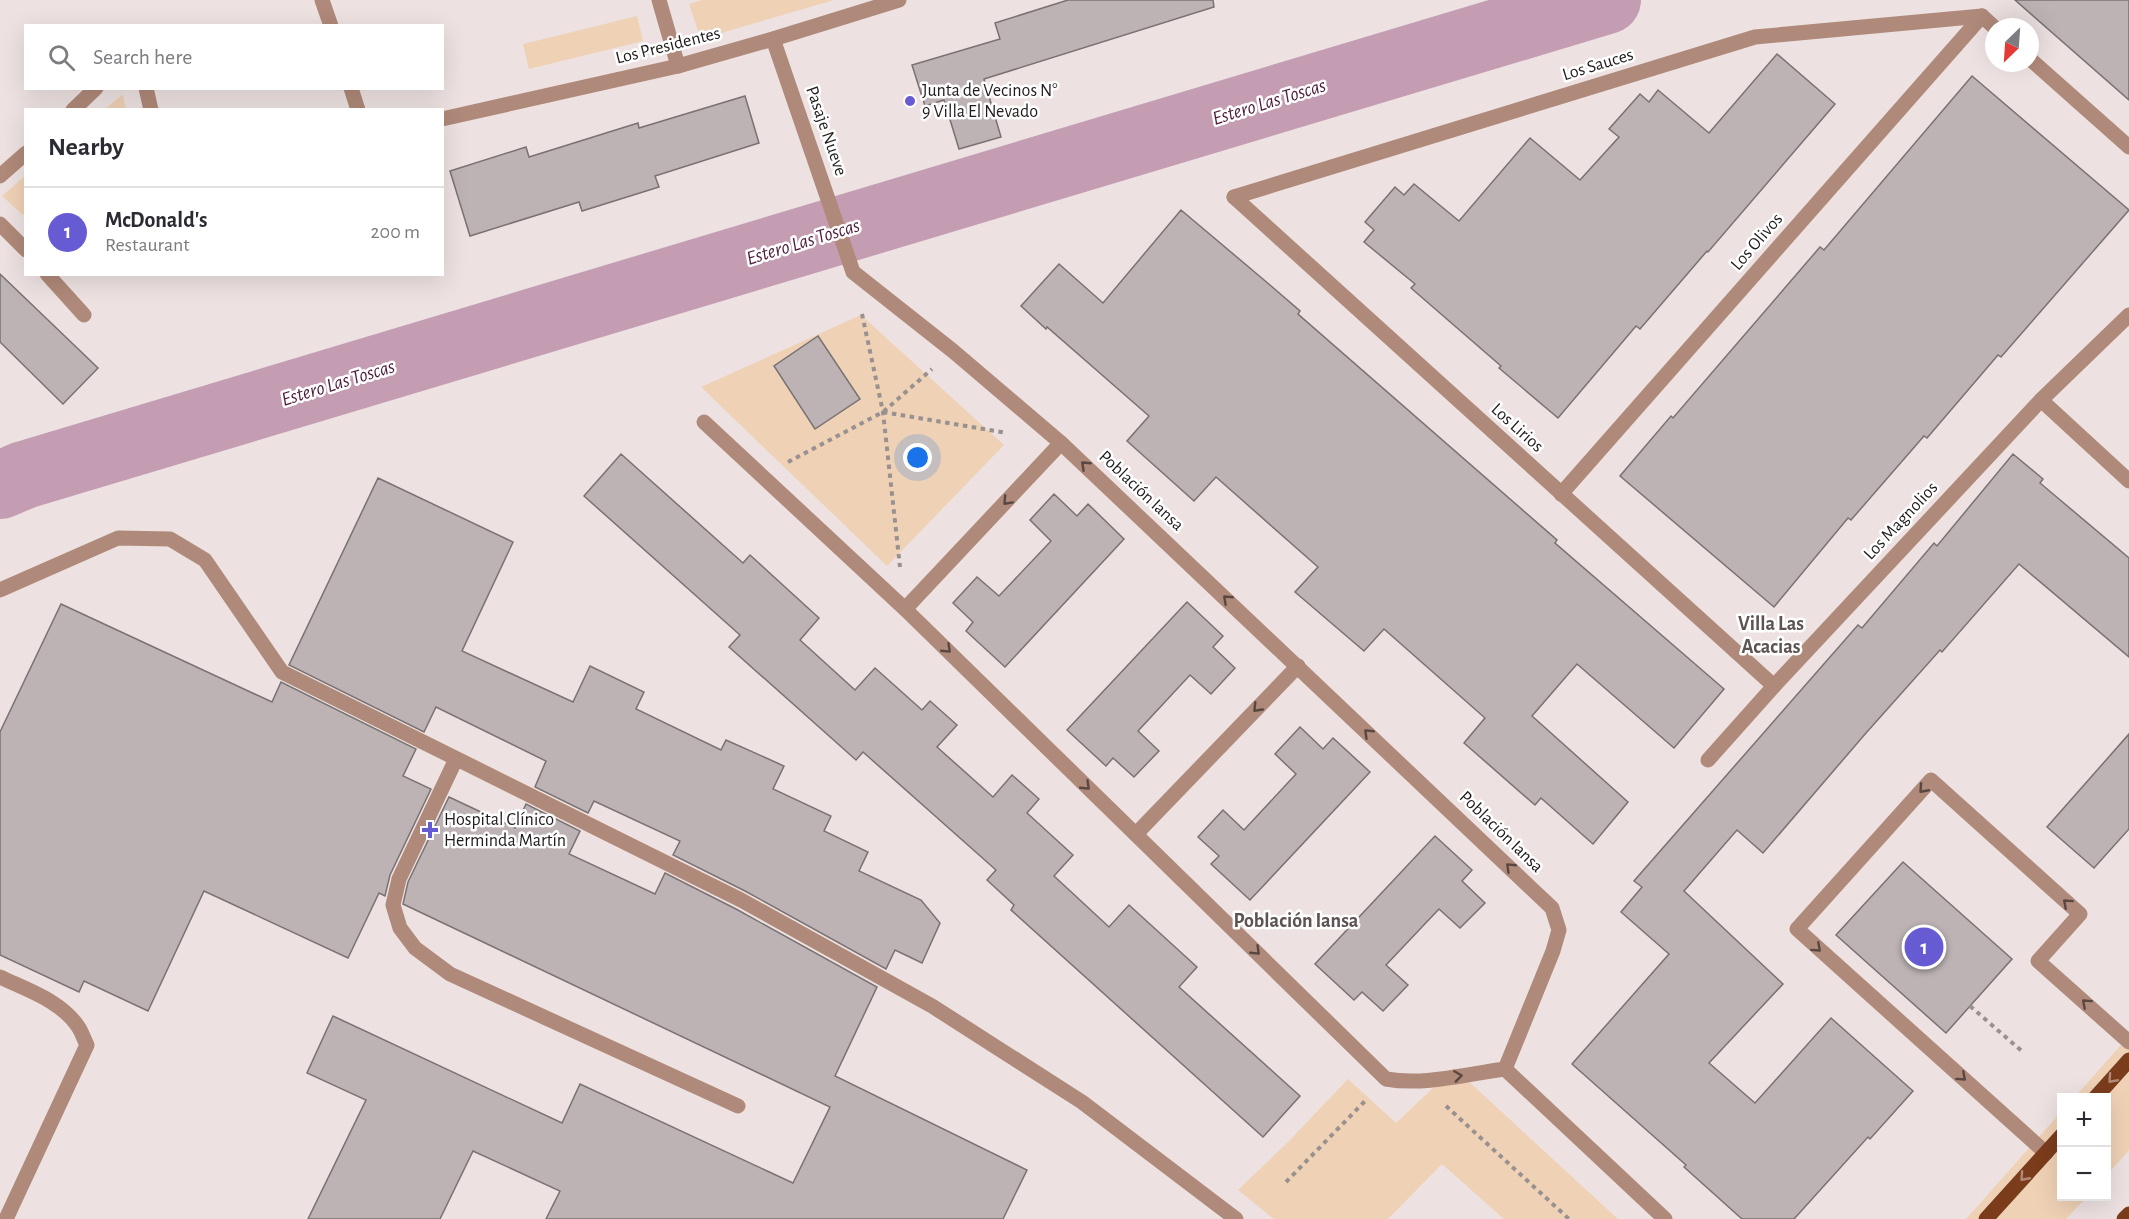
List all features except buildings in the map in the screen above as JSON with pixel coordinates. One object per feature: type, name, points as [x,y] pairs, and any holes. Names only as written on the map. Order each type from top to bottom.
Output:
[{"type":"main road","points":[[2100,1093],[2129,1060]]},
{"type":"main road","points":[[1986,1219],[2057,1140]]},
{"type":"main road","points":[[2124,1219],[2129,1214]]},
{"type":"street","points":[[322,0],[330,24]]},
{"type":"street","points":[[659,0],[678,66]]},
{"type":"street","name":"Los Presidentes","points":[[444,118],[678,66],[899,0]]},
{"type":"street","points":[[1982,16],[1985,19]]},
{"type":"street","name":"Los Sauces","points":[[1234,197],[1755,37],[1982,16]]},
{"type":"street","name":"Los Olivos","points":[[1561,494],[1982,16]]},
{"type":"street","name":"Pasaje Nueve","points":[[773,39],[853,272]]},
{"type":"street","points":[[2039,67],[2129,147]]},
{"type":"street","points":[[75,108],[94,90]]},
{"type":"street","points":[[146,90],[151,108]]},
{"type":"street","points":[[352,90],[357,108]]},
{"type":"street","points":[[0,176],[24,155]]},
{"type":"street","name":"Los Lirios","points":[[1234,197],[1774,686]]},
{"type":"street","points":[[0,224],[19,234]]},
{"type":"street","name":"Población Iansa","points":[[853,272],[953,351],[1061,443],[1552,908],[1559,930],[1553,951],[1505,1069]]},
{"type":"street","points":[[50,276],[84,315]]},
{"type":"street","name":"Los Magnolios","points":[[1708,760],[2041,400],[2129,315]]},
{"type":"street","points":[[2041,400],[2129,481]]},
{"type":"street","points":[[704,422],[905,609],[1386,1079],[1419,1081],[1505,1069],[1665,1219]]},
{"type":"street","points":[[905,609],[1061,443]]},
{"type":"street","points":[[0,590],[118,538],[170,539],[205,560],[282,672],[741,900],[932,1006],[1082,1102],[1236,1219]]},
{"type":"street","points":[[1136,834],[1298,666]]},
{"type":"street","points":[[456,759],[399,879],[393,905],[400,928],[415,948],[450,974],[738,1106]]},
{"type":"street","points":[[2046,1152],[1797,929],[1931,780],[2080,914],[2038,961],[2129,1042]]},
{"type":"street","points":[[0,977],[46,998],[67,1013],[79,1028],[87,1045],[6,1219]]},
{"type":"path","points":[[853,272],[883,412],[905,609]]},
{"type":"path","points":[[763,476],[883,412],[953,351]]},
{"type":"path","points":[[883,412],[1016,435]]},
{"type":"path","points":[[1970,1005],[2024,1053]]},
{"type":"path","points":[[1286,1182],[1386,1079]]},
{"type":"path","points":[[1419,1081],[1569,1219]]},
{"type":"shaded area","points":[[702,0],[834,0],[701,39],[689,4]]},
{"type":"shaded area","points":[[637,16],[643,41],[529,69],[523,44]]},
{"type":"shaded area","points":[[122,95],[126,108],[106,108]]},
{"type":"shaded area","points":[[24,177],[24,214],[2,196]]},
{"type":"shaded area","points":[[861,315],[1004,445],[887,566],[701,387]]},
{"type":"shaded area","points":[[2129,1036],[2129,1150],[2111,1170],[2111,1093],[2078,1093]]},
{"type":"shaded area","points":[[1454,1068],[1618,1219],[1504,1219],[1442,1164],[1388,1219],[1274,1219],[1238,1190],[1348,1079],[1396,1123]]},
{"type":"shaded area","points":[[2057,1117],[2057,1201],[2083,1201],[2066,1219],[1966,1219]]},
{"type":"waterway","name":"Estero Las Toscas","points":[[0,485],[24,475],[1607,0]]},
{"type":"place","name":"Junta de Vecinos N° 9 Villa El Nevado","points":[[910,101]]},
{"type":"place","name":"Hospital Clínico Herminda Martín","points":[[430,830]]},
{"type":"place","name":"McDonald's","points":[[1924,947]]},
{"type":"district","name":"Villa Las Acacias","points":[[1771,636]]},
{"type":"district","name":"Población Iansa","points":[[1296,921]]}]
